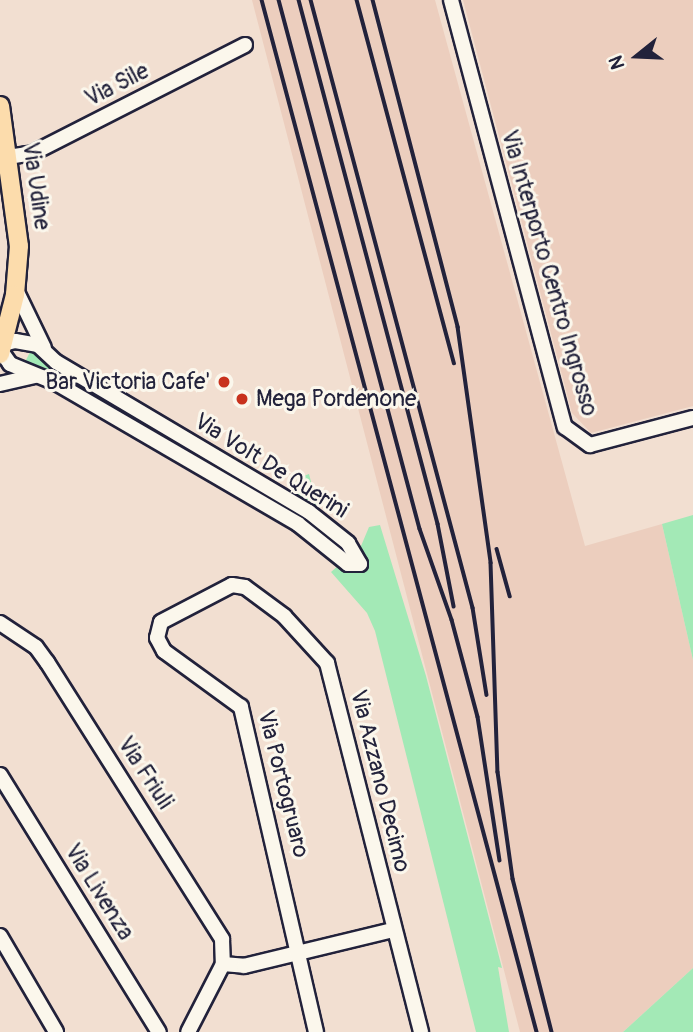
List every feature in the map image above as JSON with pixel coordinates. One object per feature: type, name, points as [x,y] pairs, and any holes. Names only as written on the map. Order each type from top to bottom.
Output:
[{"type":"main road","name":"Via Udine","points":[[0,112],[19,246],[16,290],[2,350]]},
{"type":"street","name":"Via Interporto Centro Ingrosso","points":[[451,0],[565,427],[590,444],[693,418]]},
{"type":"street","name":"Via Sile","points":[[8,157],[33,153],[245,45]]},
{"type":"street","points":[[16,290],[48,355]]},
{"type":"street","name":"Via Volt De Querini","points":[[26,341],[48,355],[260,483],[339,535],[360,564],[348,564],[298,524],[252,496],[44,377],[17,368],[2,350],[26,341]]},
{"type":"street","points":[[0,384],[44,377]]},
{"type":"street","points":[[252,496],[260,483]]},
{"type":"street","name":"Via Azzano Decimo","points":[[232,584],[245,587],[284,616],[327,663],[421,1032]]},
{"type":"street","name":"Via Portogruaro","points":[[232,584],[161,622],[157,639],[164,651],[241,707],[281,866],[296,953],[316,1032]]},
{"type":"street","name":"Via Friuli","points":[[0,623],[36,647],[47,662],[217,928],[226,950],[223,964]]},
{"type":"street","name":"Via Livenza","points":[[1,781],[159,1032]]},
{"type":"street","points":[[188,1032],[223,964],[244,966],[393,930]]},
{"type":"street","points":[[0,936],[56,1032]]},
{"type":"shaded area","points":[[252,0],[435,0],[585,546],[662,524],[693,660],[693,968],[623,1032],[520,1032]]},
{"type":"shaded area","points":[[463,0],[693,0],[693,406],[591,433],[572,413]]},
{"type":"green space","points":[[32,348],[61,375],[248,487],[57,375],[24,364]]},
{"type":"green space","points":[[309,474],[317,505],[297,494],[294,487],[298,478]]},
{"type":"green space","points":[[693,515],[693,660],[662,524]]},
{"type":"green space","points":[[380,525],[426,676],[502,968],[498,967],[509,1032],[476,1032],[375,631],[367,613],[331,572],[361,546],[369,527]]},
{"type":"green space","points":[[693,968],[693,1032],[623,1032]]},
{"type":"railway","points":[[262,0],[537,1032]]},
{"type":"railway","points":[[279,0],[420,529],[452,620],[478,717],[500,860]]},
{"type":"railway","points":[[299,0],[438,524],[454,606]]},
{"type":"railway","points":[[311,0],[473,608],[487,695]]},
{"type":"railway","points":[[357,0],[454,363]]},
{"type":"railway","points":[[373,0],[458,327],[491,563],[498,772],[513,879],[552,1032]]},
{"type":"railway","points":[[497,549],[510,596]]},
{"type":"place","name":"Bar Victoria Cafe'","points":[[224,382]]},
{"type":"place","name":"Mega Pordenone","points":[[242,399]]}]
